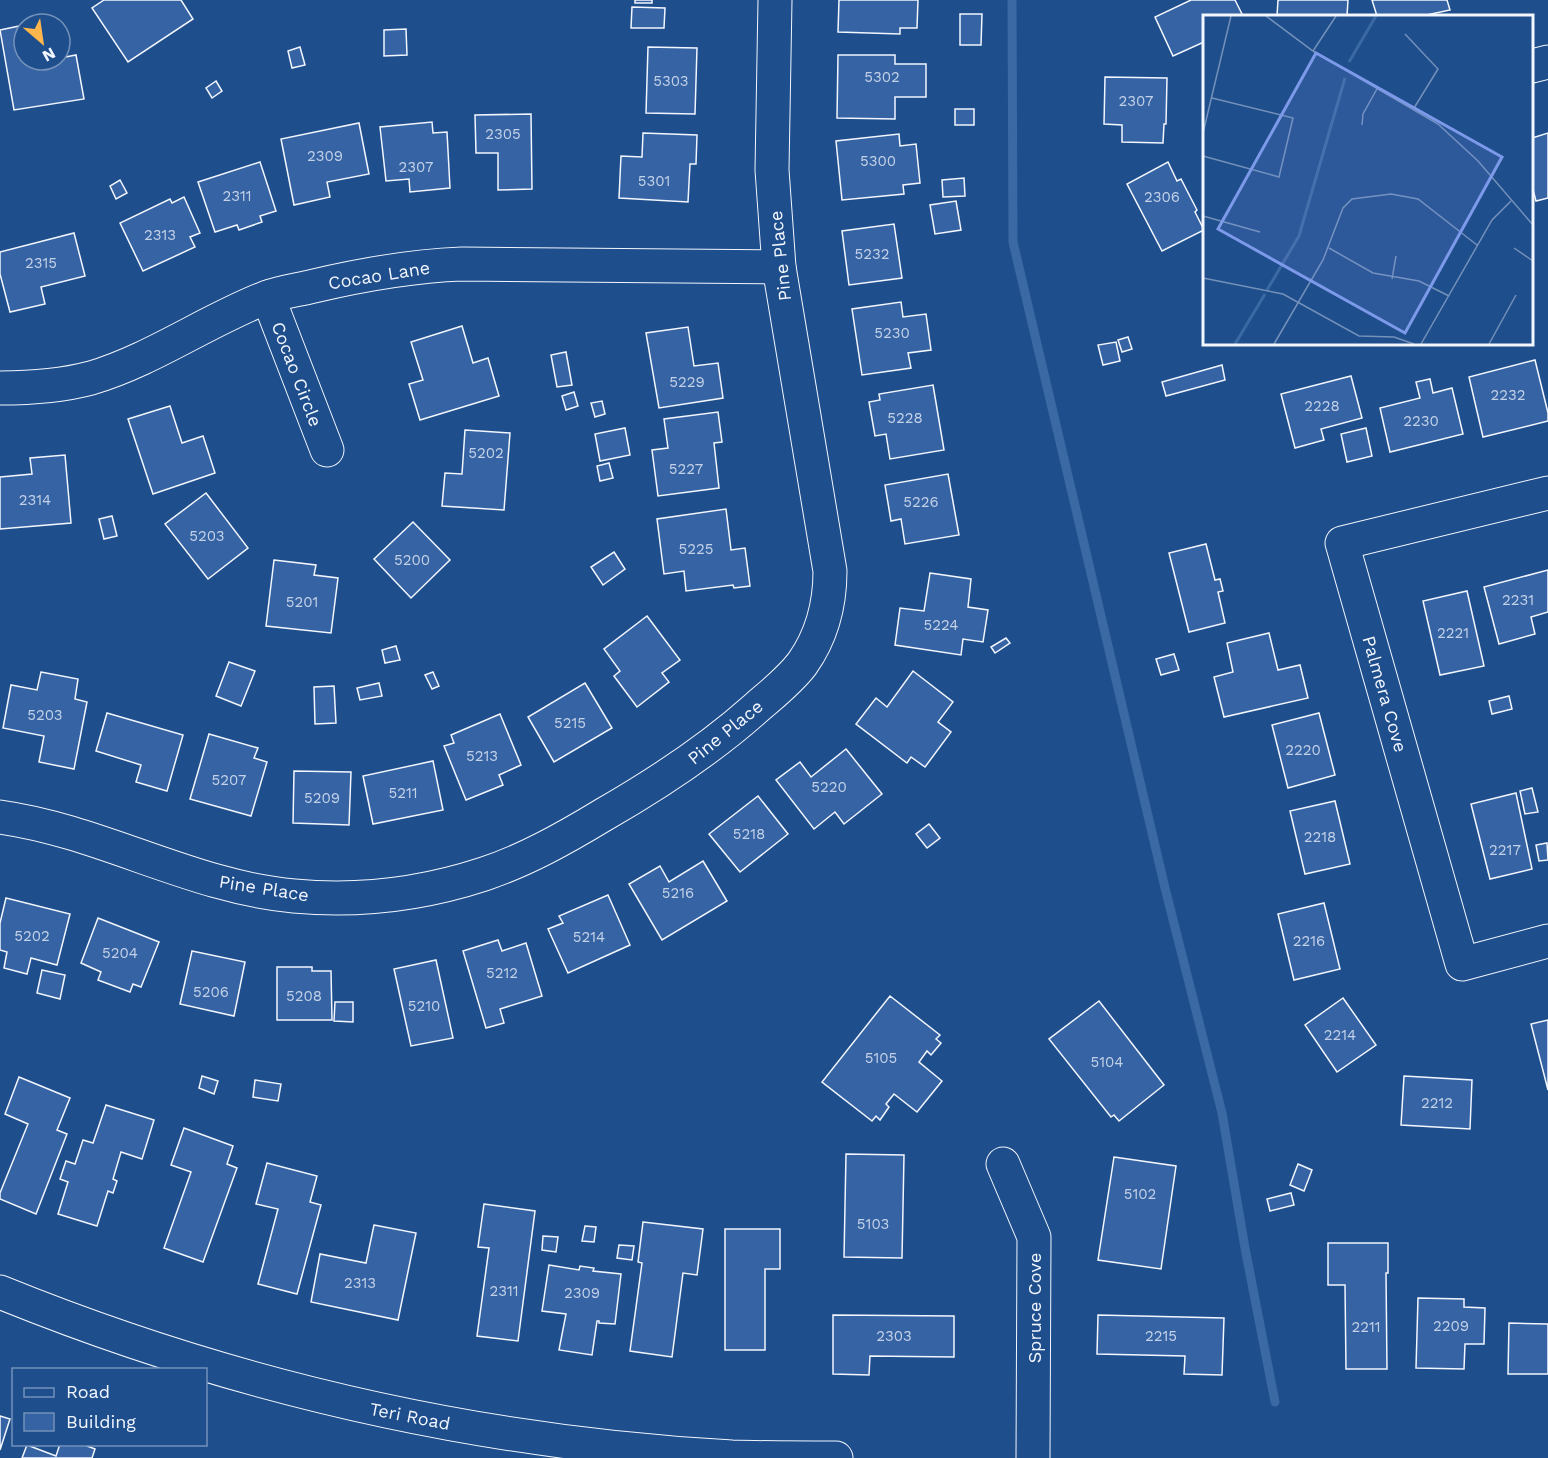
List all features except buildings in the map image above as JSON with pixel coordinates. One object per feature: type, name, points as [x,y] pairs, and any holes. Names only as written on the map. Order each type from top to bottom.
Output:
[{"type":"street","name":"Pine Place","points":[[0,817],[24,820],[69,831],[194,875],[243,888],[341,898],[389,895],[439,887],[485,874],[531,855],[603,815],[682,766],[731,730],[792,676],[818,636],[828,605],[830,571],[779,267],[772,170],[775,0]]},
{"type":"street","points":[[1533,66],[1548,62]]},
{"type":"street","name":"Cocao Lane","points":[[0,388],[32,388],[90,378],[117,369],[230,313],[268,297],[361,274],[413,266],[462,264],[779,267]]},
{"type":"street","name":"Cocao Circle","points":[[268,297],[327,450]]},
{"type":"street","name":"Palmera Cove","points":[[1548,493],[1342,543],[1462,964],[1548,941]]},
{"type":"street","name":"Spruce Cove","points":[[1003,1164],[1034,1237],[1033,1458]]},
{"type":"street","name":"Teri Road","points":[[0,1292],[141,1345],[257,1380],[417,1419],[523,1436],[628,1449],[734,1458],[836,1458]]},
{"type":"waterway","points":[[1012,0],[1013,242],[1165,888],[1222,1113],[1275,1402]]}]
